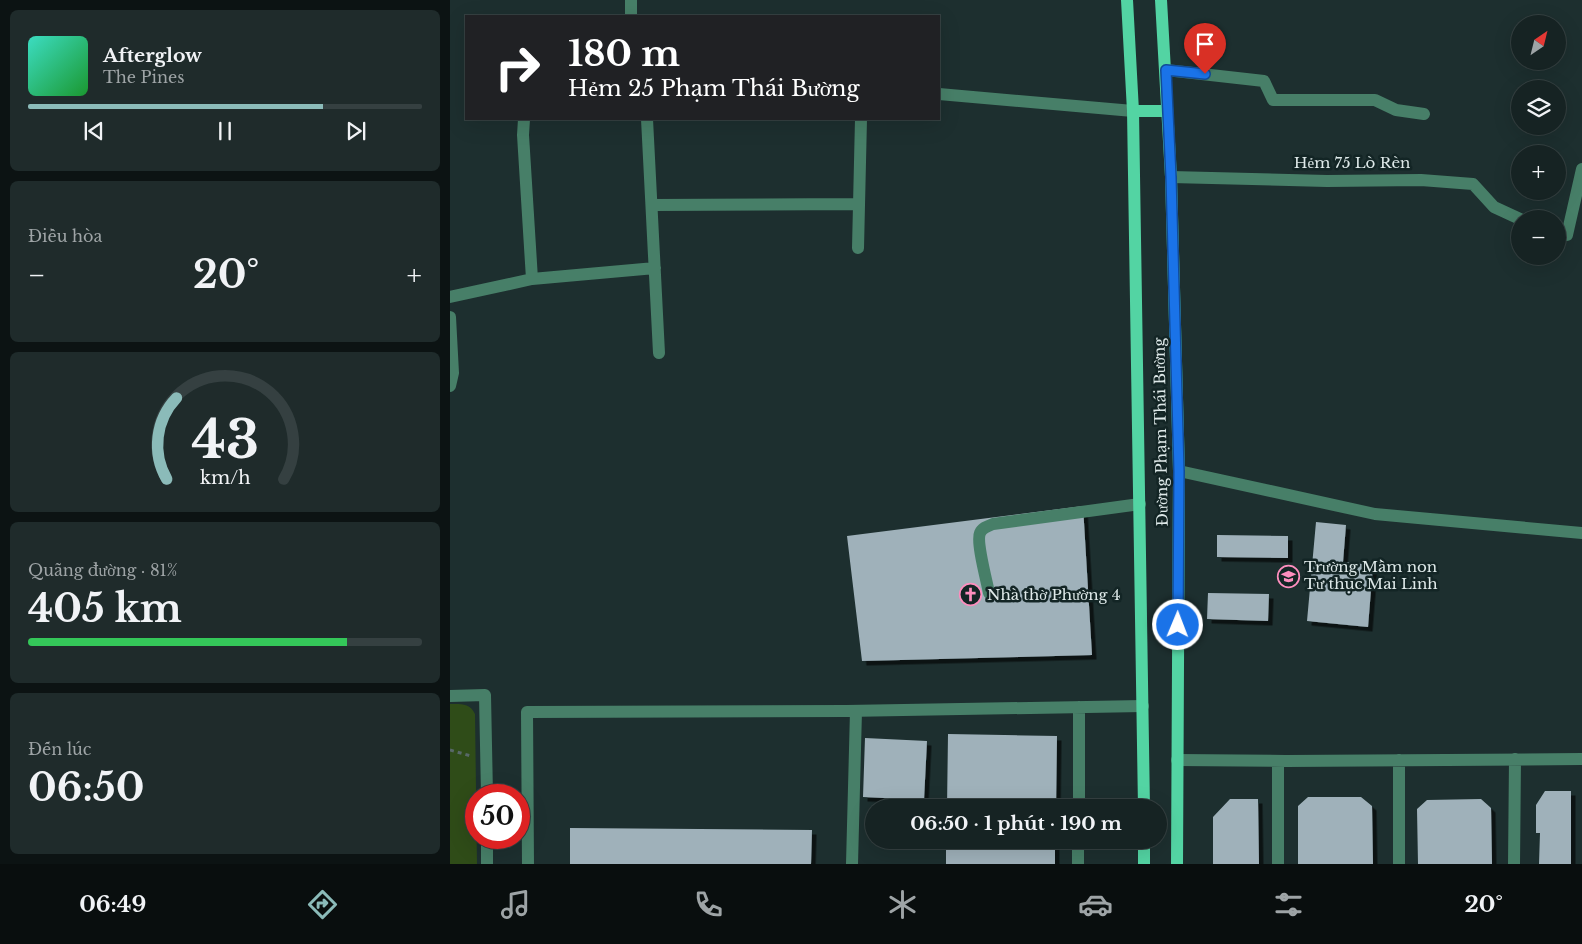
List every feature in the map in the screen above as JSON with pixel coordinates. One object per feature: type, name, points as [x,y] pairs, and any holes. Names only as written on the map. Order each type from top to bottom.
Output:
[{"type":"main road","name":"Đường Phạm Thái Bường","points":[[1127,0],[1133,111],[1144,799]]},
{"type":"main road","name":"Đường Phạm Thái Bường","points":[[1161,0],[1171,177],[1179,471],[1177,864]]},
{"type":"main road","points":[[1133,111],[1167,111]]},
{"type":"main road","points":[[1144,849],[1144,864]]},
{"type":"street","points":[[631,0],[631,15]]},
{"type":"street","points":[[1166,70],[1264,81],[1273,100],[1375,100],[1396,110],[1424,114]]},
{"type":"street","points":[[940,94],[1133,111]]},
{"type":"street","points":[[524,120],[523,135],[532,279]]},
{"type":"street","points":[[647,120],[659,353]]},
{"type":"street","points":[[858,248],[861,120]]},
{"type":"street","points":[[1566,235],[1582,169]]},
{"type":"street","name":"Hẻm 75 Lò Rèn","points":[[1171,177],[1422,180],[1473,184],[1494,207],[1511,215]]},
{"type":"street","points":[[652,205],[859,204]]},
{"type":"street","points":[[450,297],[532,279],[655,268]]},
{"type":"street","points":[[450,317],[453,373],[450,386]]},
{"type":"street","points":[[1179,471],[1375,514],[1582,533]]},
{"type":"street","points":[[989,593],[979,542],[980,533],[985,527],[993,524],[1140,504]]},
{"type":"street","points":[[450,696],[486,695],[487,784]]},
{"type":"street","points":[[528,864],[527,712],[856,711],[1143,706]]},
{"type":"street","points":[[1079,707],[1079,799]]},
{"type":"street","points":[[852,864],[856,711]]},
{"type":"street","points":[[1514,864],[1515,759]]},
{"type":"street","points":[[1177,760],[1582,759]]},
{"type":"street","points":[[1399,760],[1399,864]]},
{"type":"street","points":[[1278,761],[1278,864]]},
{"type":"street","points":[[487,849],[487,864]]},
{"type":"street","points":[[1078,849],[1078,864]]},
{"type":"green space","points":[[450,704],[461,704],[471,708],[475,714],[476,784],[465,784],[465,849],[477,849],[477,864],[450,864]]},
{"type":"building","name":"Nhà thờ Phường 4","points":[[1083,506],[1092,655],[862,661],[847,536]]},
{"type":"building","points":[[1316,522],[1346,525],[1343,562],[1373,565],[1368,627],[1307,621]]},
{"type":"building","points":[[1217,535],[1288,536],[1288,558],[1217,557]]},
{"type":"building","points":[[1208,593],[1269,594],[1268,621],[1207,619]]},
{"type":"building","points":[[948,734],[1057,736],[1056,799],[947,799]]},
{"type":"building","points":[[865,738],[927,741],[924,799],[863,797]]},
{"type":"building","points":[[1545,791],[1571,791],[1571,864],[1539,864],[1540,833],[1536,833],[1536,805]]},
{"type":"building","points":[[1308,797],[1361,797],[1372,806],[1373,864],[1298,864],[1298,806]]},
{"type":"building","points":[[1230,799],[1258,799],[1259,864],[1213,864],[1213,817]]},
{"type":"building","points":[[1481,799],[1491,808],[1492,864],[1418,864],[1417,809],[1427,800]]},
{"type":"building","points":[[570,828],[812,830],[811,864],[570,864]]},
{"type":"building","points":[[946,849],[1055,849],[1055,864],[946,864]]},
{"type":"place","name":"Trường Mầm non Tư thục Mai Linh","points":[[1288,576]]},
{"type":"place","name":"Nhà thờ Phường 4","points":[[971,595]]},
{"type":"route","points":[[1178,625],[1179,471],[1171,177],[1166,70],[1205,74]]}]
